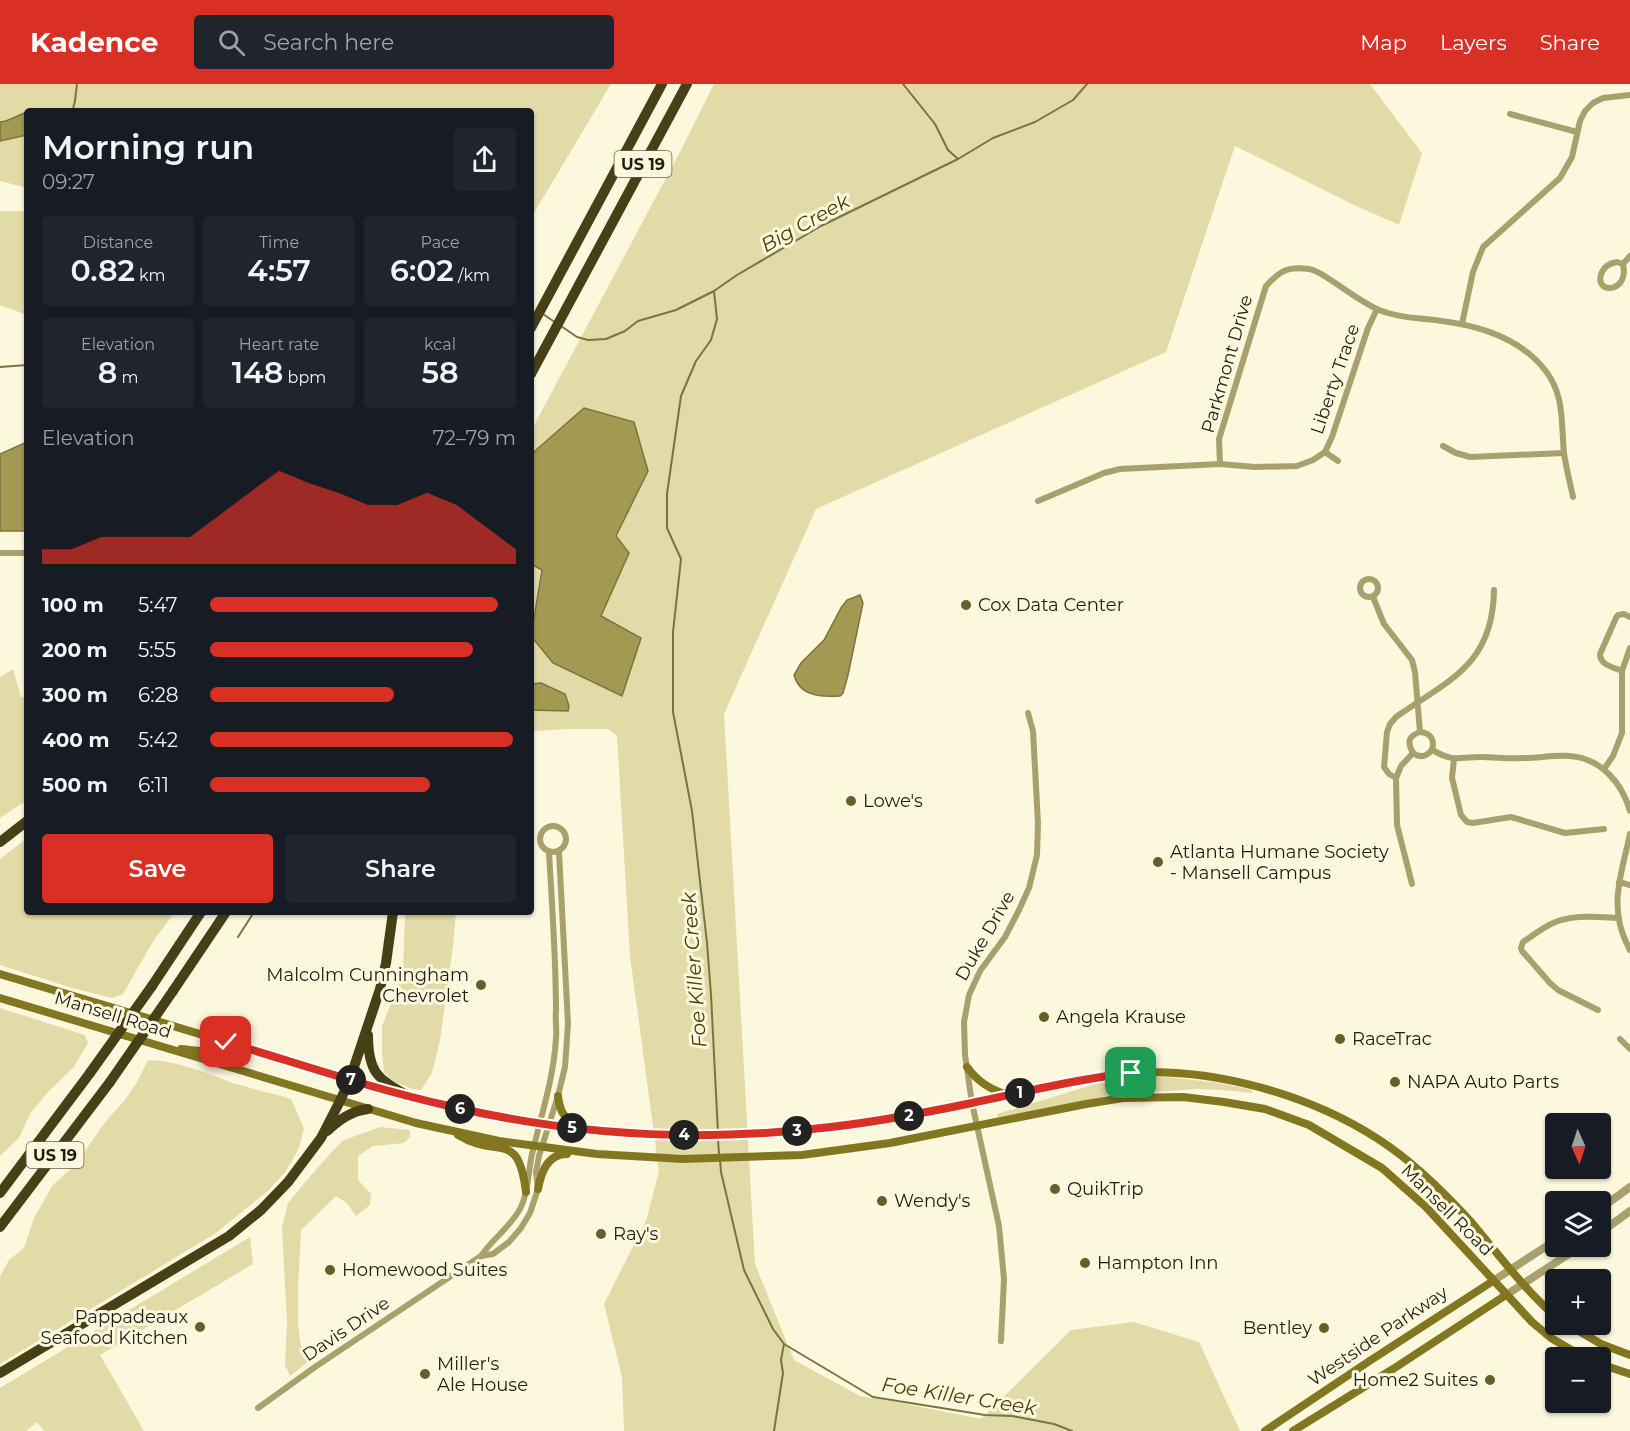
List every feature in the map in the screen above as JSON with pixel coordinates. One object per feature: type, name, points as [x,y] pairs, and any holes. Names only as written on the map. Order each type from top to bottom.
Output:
[{"type":"highway","name":"US 19","points":[[534,322],[662,84]]},
{"type":"highway","name":"US 19","points":[[534,367],[687,84]]},
{"type":"highway","points":[[0,842],[24,823]]},
{"type":"highway","name":"US 19","points":[[0,1193],[90,1073],[199,915]]},
{"type":"highway","name":"US 19","points":[[0,1227],[110,1082],[224,915]]},
{"type":"highway","points":[[0,1373],[229,1236],[275,1197],[321,1138],[350,1079],[387,963],[393,915]]},
{"type":"highway","points":[[368,1026],[369,1055],[374,1071],[384,1082],[408,1096]]},
{"type":"highway","points":[[321,1138],[345,1116],[368,1109]]},
{"type":"main road","name":"Mansell Road","points":[[0,974],[408,1096],[478,1113],[600,1131],[684,1135],[759,1134],[895,1119],[1083,1079],[1131,1073],[1155,1072],[1216,1078],[1284,1095],[1333,1113],[1380,1140],[1404,1157],[1448,1198],[1545,1307]]},
{"type":"main road","name":"Mansell Road","points":[[0,998],[416,1123],[538,1147],[597,1154],[683,1159],[802,1155],[861,1148],[1098,1102],[1132,1098],[1183,1097],[1265,1109],[1309,1125],[1382,1168],[1426,1207],[1532,1322],[1566,1347]]},
{"type":"main road","points":[[165,1048],[210,1051],[223,1047],[226,1042]]},
{"type":"main road","points":[[967,1067],[975,1078],[992,1090],[1009,1095]]},
{"type":"main road","points":[[558,1096],[559,1107],[569,1120],[600,1131]]},
{"type":"main road","points":[[453,1132],[468,1141],[512,1152],[522,1165],[526,1192]]},
{"type":"main road","points":[[538,1189],[543,1170],[550,1160],[558,1155],[597,1154]]},
{"type":"main road","name":"Westside Parkway","points":[[1268,1430],[1381,1353],[1493,1281]]},
{"type":"main road","name":"Westside Parkway","points":[[1293,1431],[1506,1295]]},
{"type":"main road","points":[[1586,1335],[1601,1344],[1630,1355]]},
{"type":"main road","points":[[1611,1368],[1630,1374]]},
{"type":"street","points":[[1462,324],[1473,272],[1483,247],[1560,178],[1572,158],[1580,121],[1585,111],[1593,103],[1603,98],[1630,95]]},
{"type":"street","points":[[1510,114],[1577,132]]},
{"type":"street","points":[[1623,264],[1630,255]]},
{"type":"street","points":[[1611,263],[1623,264],[1628,271],[1623,286],[1615,289],[1607,288],[1601,282],[1602,270],[1611,263]]},
{"type":"street","name":"Parkmont Drive","points":[[1220,464],[1219,439],[1266,286],[1277,274],[1289,267],[1312,269],[1377,309],[1409,318],[1462,324],[1502,336],[1526,350],[1546,370],[1560,400],[1564,453],[1572,497]]},
{"type":"street","name":"Liberty Trace","points":[[1038,501],[1104,473],[1120,469],[1220,464],[1254,467],[1297,466],[1313,460],[1325,452],[1332,437],[1368,328],[1377,309]]},
{"type":"street","points":[[1443,446],[1470,457],[1564,453]]},
{"type":"street","points":[[1325,452],[1338,461]]},
{"type":"street","points":[[0,553],[24,553]]},
{"type":"street","points":[[1396,778],[1384,767],[1387,732],[1390,724],[1396,717],[1457,677],[1477,654],[1491,624],[1494,590]]},
{"type":"street","points":[[1372,597],[1384,624],[1412,660],[1420,732]]},
{"type":"street","points":[[1622,671],[1603,662],[1600,654],[1618,615],[1624,614],[1630,617]]},
{"type":"street","points":[[1604,769],[1613,756],[1622,733],[1622,671],[1630,648]]},
{"type":"street","name":"Duke Drive","points":[[1001,1341],[1004,1278],[999,1226],[972,1103],[965,1055],[964,1022],[969,995],[980,971],[1005,937],[1019,910],[1029,888],[1037,855],[1038,823],[1033,730],[1028,713]]},
{"type":"street","points":[[1427,733],[1432,737],[1434,744],[1432,750],[1428,754],[1418,756],[1409,746],[1410,739],[1414,734],[1427,733]]},
{"type":"street","points":[[1432,750],[1445,758],[1454,759],[1568,756],[1587,760],[1613,777],[1627,799],[1630,811]]},
{"type":"street","points":[[1412,884],[1397,825],[1396,778],[1401,766],[1413,753]]},
{"type":"street","points":[[1454,759],[1452,778],[1461,814],[1467,822],[1511,817],[1565,833],[1604,829]]},
{"type":"street","points":[[544,1124],[558,1096],[565,1067],[568,1038],[559,852],[566,844],[566,833],[559,827],[551,826],[543,831],[540,840],[544,849],[549,852],[559,852]]},
{"type":"street","points":[[1630,834],[1616,900],[1617,918],[1630,950]]},
{"type":"street","points":[[538,1147],[544,1124],[556,1037],[549,852]]},
{"type":"street","points":[[1619,882],[1630,885]]},
{"type":"street","points":[[1598,1010],[1558,990],[1522,951],[1521,945],[1559,921],[1588,916],[1617,918]]},
{"type":"street","points":[[1620,1039],[1630,1049]]},
{"type":"street","name":"Davis Drive","points":[[481,1256],[493,1254],[510,1242],[530,1213],[538,1189],[536,1172],[538,1147]]},
{"type":"street","name":"Davis Drive","points":[[258,1408],[481,1256],[521,1209],[538,1147]]},
{"type":"street","points":[[1611,1201],[1630,1187]]},
{"type":"street","points":[[1611,1225],[1630,1211]]},
{"type":"street","points":[[512,1222],[521,1228]]},
{"type":"street","name":"Westside Parkway","points":[[1493,1281],[1545,1247]]},
{"type":"street","points":[[1506,1295],[1564,1257]]},
{"type":"shaded area","points":[[0,84],[611,84],[534,213],[534,108],[24,108],[24,187],[0,181]]},
{"type":"shaded area","points":[[714,84],[1370,84],[1422,153],[1399,225],[1235,146],[1166,352],[816,509],[724,714],[755,1264],[794,1360],[860,1396],[981,1419],[1071,1330],[1134,1322],[1199,1342],[1240,1431],[624,1431],[622,1377],[604,1304],[646,1221],[659,1171],[630,956],[617,736],[608,729],[534,731],[534,640],[553,663],[601,616],[629,553],[616,536],[648,471],[534,459],[534,425]]},
{"type":"shaded area","points":[[24,113],[24,136],[0,141],[0,122]]},
{"type":"shaded area","points":[[0,211],[24,211],[24,314],[0,305]]},
{"type":"shaded area","points":[[584,408],[634,422],[648,471],[616,536],[629,553],[601,616],[641,638],[622,696],[553,663],[534,640],[534,618],[542,570],[534,566],[535,451]]},
{"type":"shaded area","points":[[24,443],[24,531],[0,531],[0,454]]},
{"type":"shaded area","points":[[534,565],[542,569],[534,614]]},
{"type":"shaded area","points":[[860,595],[863,603],[843,693],[840,696],[826,696],[806,692],[794,675],[801,663],[824,640],[847,600]]},
{"type":"shaded area","points":[[13,669],[21,697],[24,697],[24,802],[0,818],[0,677]]},
{"type":"shaded area","points":[[541,683],[565,694],[569,706],[568,711],[534,710],[534,684]]},
{"type":"shaded area","points":[[24,840],[24,915],[173,915],[152,943],[123,994],[112,998],[0,965],[0,859]]},
{"type":"shaded area","points":[[405,915],[456,915],[440,1040],[432,1073],[421,1090],[391,1081],[384,1072],[382,1026],[403,973]]},
{"type":"shaded area","points":[[0,1008],[85,1035],[88,1043],[74,1067],[31,1112],[19,1138],[0,1156]]},
{"type":"shaded area","points":[[148,1060],[181,1065],[233,1083],[291,1099],[304,1128],[299,1148],[286,1171],[269,1190],[216,1233],[0,1364],[0,1276],[9,1260],[24,1248],[34,1218],[52,1186],[75,1165],[106,1121],[124,1101]]},
{"type":"shaded area","points":[[1167,1077],[1220,1083],[1252,1090],[1252,1093],[1195,1089],[1106,1096],[1001,1118],[997,1116],[997,1114],[1102,1082]]},
{"type":"shaded area","points":[[380,1127],[410,1130],[410,1137],[404,1143],[373,1146],[358,1156],[358,1180],[371,1194],[370,1205],[356,1216],[347,1203],[336,1196],[301,1230],[298,1325],[301,1346],[308,1362],[290,1376],[285,1365],[287,1322],[282,1227],[288,1203],[344,1140]]},
{"type":"shaded area","points":[[250,1237],[253,1264],[100,1355],[144,1431],[44,1431],[37,1422],[26,1431],[0,1431],[0,1388]]},
{"type":"waterway","points":[[73,108],[77,84]]},
{"type":"waterway","points":[[903,84],[935,124],[948,150],[958,159]]},
{"type":"waterway","name":"Big Creek","points":[[561,326],[577,337],[588,340],[606,339],[625,331],[638,321],[676,310],[714,291],[821,226],[958,159],[993,138],[1035,122],[1073,100],[1087,84]]},
{"type":"waterway","name":"Foe Killer Creek","points":[[714,291],[717,319],[711,340],[696,361],[681,396],[667,494],[667,528],[681,559],[673,632],[673,712],[692,811],[707,943],[718,1133]]},
{"type":"waterway","name":"Big Creek","points":[[543,314],[556,323]]},
{"type":"waterway","name":"Big Creek","points":[[0,367],[24,365]]},
{"type":"waterway","points":[[238,937],[252,915]]},
{"type":"waterway","name":"Foe Killer Creek","points":[[718,1139],[719,1154]]},
{"type":"waterway","name":"Foe Killer Creek","points":[[720,1160],[744,1270],[773,1329],[784,1344],[873,1397],[985,1415],[1012,1416],[1054,1424],[1072,1431]]},
{"type":"waterway","points":[[774,1431],[783,1373],[781,1360],[784,1344]]},
{"type":"place","name":"Cox Data Center","points":[[966,605]]},
{"type":"place","name":"Lowe's","points":[[851,801]]},
{"type":"place","name":"Atlanta Humane Society - Mansell Campus","points":[[1158,862]]},
{"type":"place","name":"Malcolm Cunningham Chevrolet","points":[[481,985]]},
{"type":"place","name":"Angela Krause","points":[[1044,1017]]},
{"type":"place","name":"RaceTrac","points":[[1340,1039]]},
{"type":"place","name":"NAPA Auto Parts","points":[[1395,1082]]},
{"type":"place","name":"QuikTrip","points":[[1055,1189]]},
{"type":"place","name":"Wendy's","points":[[882,1201]]},
{"type":"place","name":"Ray's","points":[[601,1234]]},
{"type":"place","name":"Hampton Inn","points":[[1085,1263]]},
{"type":"place","name":"Homewood Suites","points":[[330,1270]]},
{"type":"place","name":"Pappadeaux Seafood Kitchen","points":[[200,1327]]},
{"type":"place","name":"Bentley","points":[[1324,1328]]},
{"type":"place","name":"Miller's Ale House","points":[[425,1374]]},
{"type":"place","name":"Home2 Suites","points":[[1490,1380]]},
{"type":"route","points":[[226,1042],[450,1107],[573,1128],[655,1135],[759,1134],[895,1119],[1083,1079],[1131,1073]]}]
